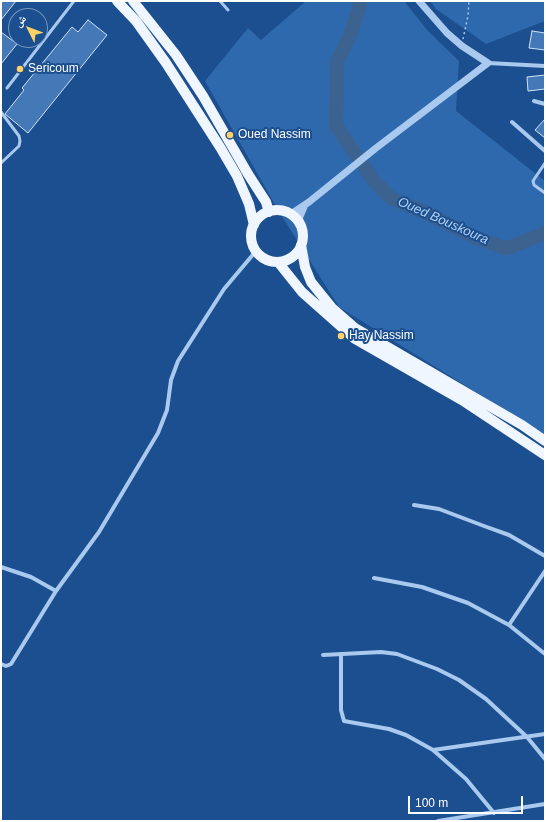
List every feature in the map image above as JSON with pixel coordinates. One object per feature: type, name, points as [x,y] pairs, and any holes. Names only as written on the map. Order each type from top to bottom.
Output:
[{"type":"main road","points":[[117,1],[136,21],[166,62],[220,147],[237,176],[249,204],[254,225]]},
{"type":"main road","points":[[133,1],[176,55],[266,202],[269,212]]},
{"type":"main road","points":[[301,245],[292,257],[278,262],[265,259],[256,251],[251,236],[254,225],[260,217],[269,212],[278,210],[294,218],[303,233],[301,245],[305,267],[312,282],[332,308],[355,328],[508,417],[545,441]]},
{"type":"main road","points":[[278,262],[302,292],[355,338],[465,402],[545,455]]},
{"type":"street","points":[[419,1],[447,33],[462,46],[488,63],[545,66]]},
{"type":"street","points":[[294,218],[304,206],[338,178],[488,63]]},
{"type":"street","points":[[534,101],[545,104]]},
{"type":"street","points":[[512,122],[545,151]]},
{"type":"street","points":[[1,664],[6,666],[11,664],[56,591],[99,532],[158,433],[168,410],[171,380],[178,361],[220,294],[256,251]]},
{"type":"street","points":[[414,505],[439,509],[509,535],[545,556]]},
{"type":"street","points":[[1,567],[31,577],[56,591]]},
{"type":"street","points":[[509,625],[545,571]]},
{"type":"street","points":[[374,578],[422,587],[468,603],[509,625],[545,654]]},
{"type":"street","points":[[323,656],[381,652],[397,654],[437,669],[472,688],[504,714],[527,736],[545,759]]},
{"type":"street","points":[[341,654],[341,710],[344,721],[395,731],[406,735],[433,750],[466,779],[494,813]]},
{"type":"street","points":[[433,750],[545,734]]},
{"type":"street","points":[[438,821],[545,804]]},
{"type":"lane","points":[[7,88],[74,1]]},
{"type":"lane","points":[[220,1],[228,10]]},
{"type":"lane","points":[[1,112],[19,136],[20,141],[19,146],[1,163]]},
{"type":"lane","points":[[545,163],[533,180],[534,185],[545,193]]},
{"type":"path","points":[[462,46],[468,16],[469,1]]},
{"type":"shaded area","points":[[306,1],[404,1],[428,31],[459,61],[456,111],[545,181],[545,435],[339,307],[278,210],[205,81],[248,28],[261,40]]},
{"type":"shaded area","points":[[430,1],[545,1],[545,21],[486,44],[436,9]]},
{"type":"building","points":[[1,1],[16,1],[10,8],[8,8],[8,11],[1,20]]},
{"type":"building","points":[[88,20],[107,35],[28,133],[5,114],[24,90],[22,88],[72,27],[78,32]]},
{"type":"building","points":[[532,31],[545,33],[545,50],[529,48]]},
{"type":"building","points":[[1,32],[8,37],[8,48],[14,48],[1,64]]},
{"type":"building","points":[[545,75],[545,89],[528,91],[527,77]]},
{"type":"building","points":[[545,119],[545,138],[535,130]]},
{"type":"waterway","name":"Oued Bouskoura","points":[[361,1],[351,33],[337,62],[336,126],[374,181],[391,198],[424,212],[474,237],[502,247],[508,248],[545,233]]},
{"type":"place","name":"Sericoum","points":[[20,69]]},
{"type":"place","name":"Oued Nassim","points":[[230,135]]},
{"type":"place","name":"Hay Nassim","points":[[341,336]]}]
